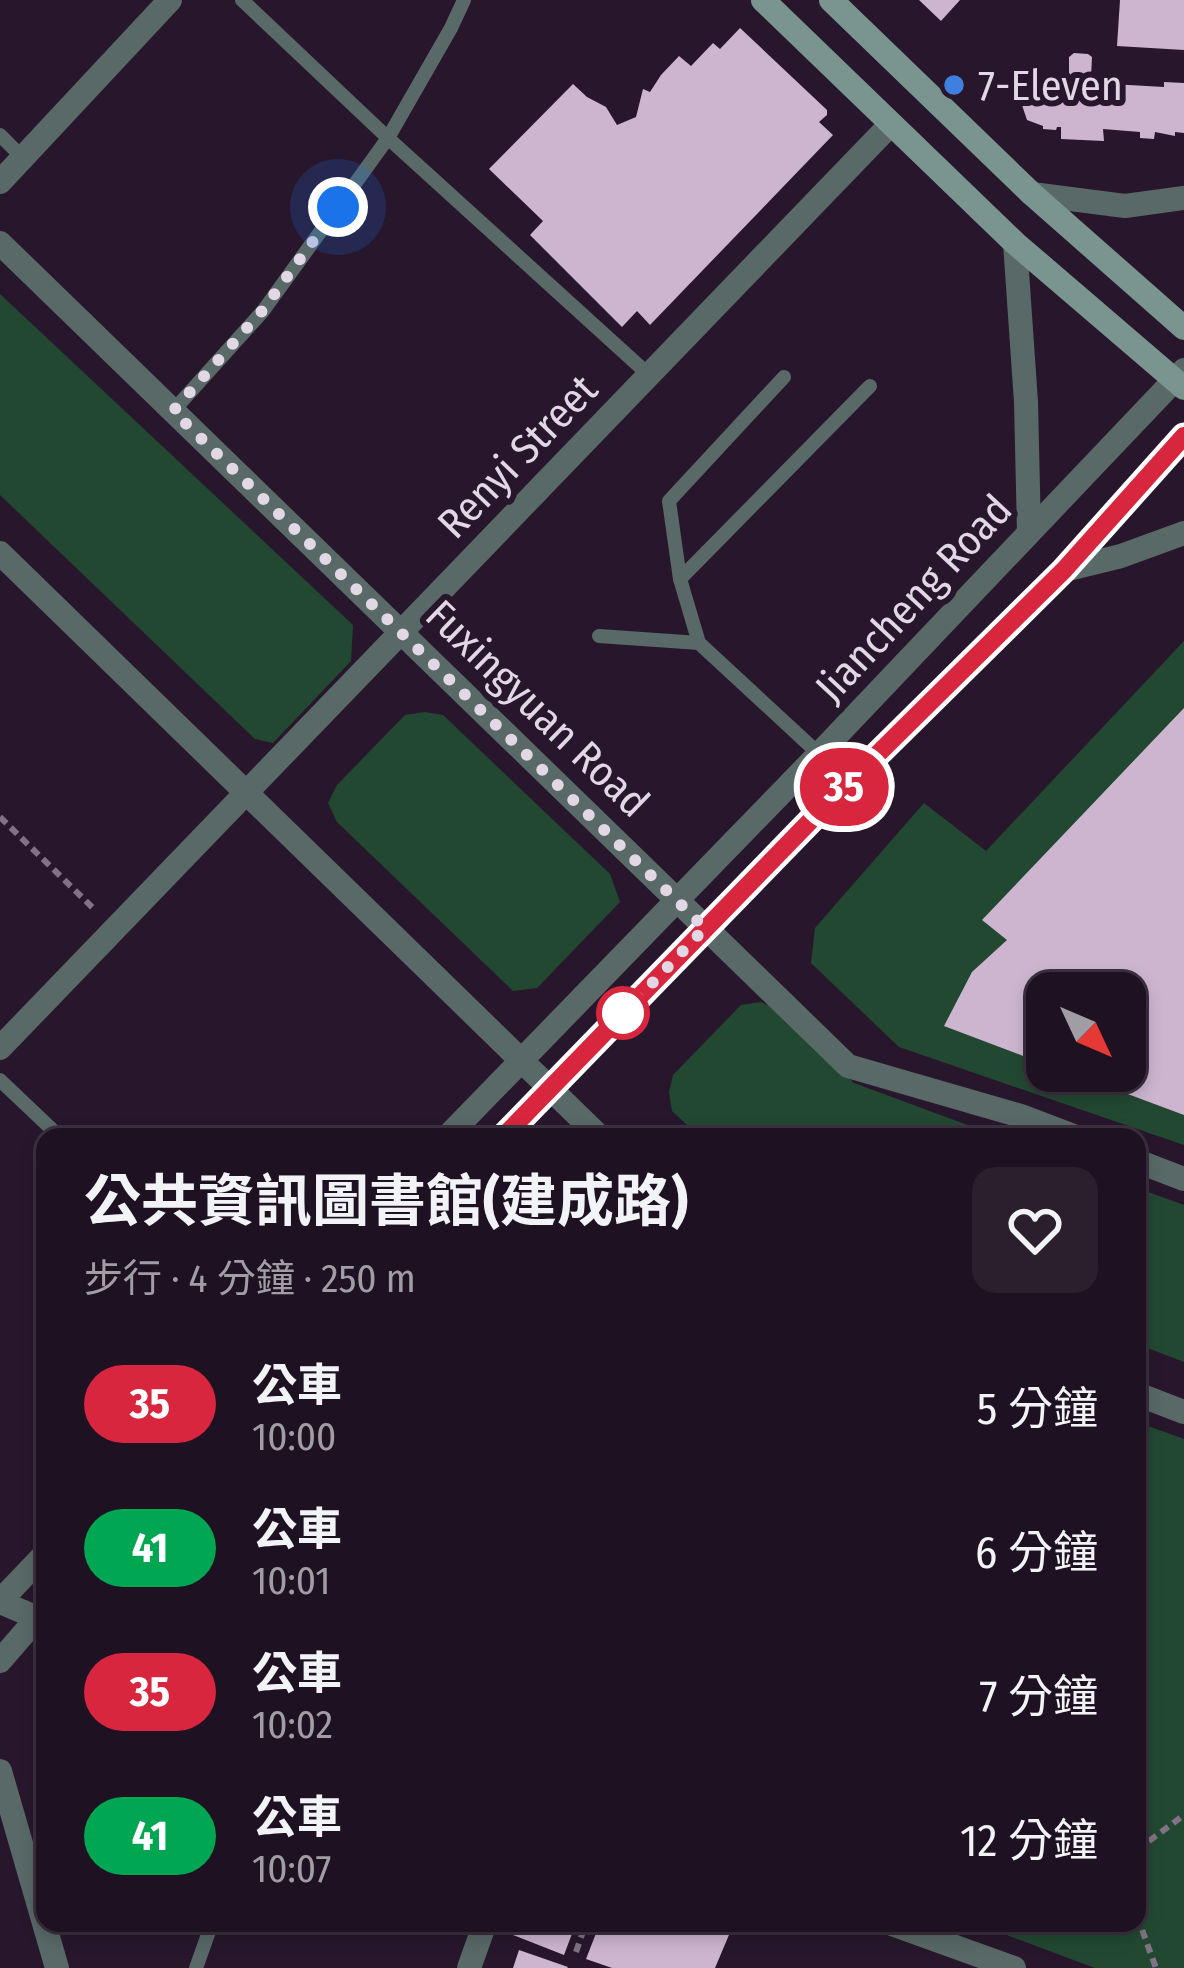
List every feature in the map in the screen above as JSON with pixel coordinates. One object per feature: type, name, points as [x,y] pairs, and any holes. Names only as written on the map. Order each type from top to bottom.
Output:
[{"type":"main road","points":[[763,0],[1015,243],[1180,380]]},
{"type":"main road","points":[[831,0],[1032,194],[1184,328]]},
{"type":"street","points":[[0,182],[170,0]]},
{"type":"street","name":"Renyi Street","points":[[0,1048],[890,125]]},
{"type":"street","points":[[1032,194],[1125,206],[1184,198]]},
{"type":"street","name":"Fuxingyuan Road","points":[[0,243],[848,1066],[1052,1128]]},
{"type":"street","points":[[1015,243],[1029,532]]},
{"type":"street","name":"Jiancheng Road","points":[[456,1128],[1180,380]]},
{"type":"street","name":"Jiancheng Road","points":[[512,1128],[1064,570],[1184,436]]},
{"type":"street","points":[[1064,570],[1184,533]]},
{"type":"street","points":[[0,553],[591,1128]]},
{"type":"street","points":[[1146,1164],[1184,1179]]},
{"type":"street","points":[[1146,1397],[1184,1412]]},
{"type":"street","points":[[36,1564],[0,1602],[36,1614]]},
{"type":"street","points":[[0,1661],[36,1622]]},
{"type":"street","points":[[0,1772],[36,1896]]},
{"type":"street","points":[[47,1932],[57,1968]]},
{"type":"street","points":[[470,1968],[482,1932]]},
{"type":"street","points":[[914,1932],[1014,1968]]},
{"type":"lane","points":[[242,0],[649,375]]},
{"type":"lane","points":[[173,411],[262,311],[388,138],[464,0]]},
{"type":"lane","points":[[0,135],[22,157]]},
{"type":"lane","points":[[784,377],[669,501],[680,579],[699,643],[819,754]]},
{"type":"lane","points":[[680,579],[870,386]]},
{"type":"lane","points":[[598,637],[699,643]]},
{"type":"lane","points":[[0,1080],[51,1128]]},
{"type":"lane","points":[[196,1968],[209,1932]]},
{"type":"path","points":[[0,817],[114,930]]},
{"type":"path","points":[[1146,1843],[1184,1815]]},
{"type":"path","points":[[576,1952],[583,1932]]},
{"type":"path","points":[[1143,1932],[1156,1968]]},
{"type":"green space","points":[[0,294],[353,625],[351,661],[273,743],[255,739],[0,495]]},
{"type":"green space","points":[[1184,641],[1184,1145],[1146,1128],[1030,1092],[1146,1092],[1146,972],[1026,972],[1026,1091],[899,1047],[811,963],[815,928],[924,803],[986,851]]},
{"type":"green space","points":[[405,715],[443,715],[610,874],[620,902],[537,988],[513,991],[337,822],[328,803],[337,785]]},
{"type":"green space","points":[[761,1002],[779,1010],[854,1083],[976,1128],[690,1128],[672,1111],[673,1075],[741,1005]]},
{"type":"green space","points":[[1146,1191],[1184,1205],[1184,1362],[1146,1347]]},
{"type":"green space","points":[[1146,1425],[1184,1439],[1184,1968],[1095,1968],[999,1932],[1146,1932]]},
{"type":"building","points":[[919,0],[960,0],[941,21]]},
{"type":"building","points":[[1120,0],[1184,0],[1184,50],[1117,46]]},
{"type":"building","points":[[740,28],[827,110],[819,122],[833,135],[650,325],[637,311],[622,327],[530,235],[543,221],[489,169],[573,84],[606,107],[617,125],[636,117],[643,89],[650,92],[679,56],[691,66],[713,43],[720,49]]},
{"type":"building","points":[[1074,53],[1092,57],[1091,77],[1112,80],[1111,84],[1164,87],[1164,82],[1184,83],[1184,133],[1155,132],[1154,139],[1140,138],[1140,132],[1103,129],[1104,141],[1061,139],[1061,127],[1043,129],[1027,120],[1022,105],[1026,91],[1042,81],[1059,82],[1059,77],[1069,75],[1069,57]]},
{"type":"building","points":[[1184,708],[1184,1115],[1122,1092],[1146,1092],[1146,972],[1026,972],[1026,1057],[944,1026],[972,972],[1007,940],[982,920]]},
{"type":"building","points":[[508,1932],[573,1932],[564,1955]]},
{"type":"building","points":[[596,1932],[730,1932],[715,1968],[612,1968],[586,1959]]},
{"type":"building","points":[[519,1950],[568,1967],[513,1968]]},
{"type":"bus line","name":"35","points":[[512,1128],[818,813],[1064,570],[1184,436]]},
{"type":"place","name":"7-Eleven","points":[[954,85]]},
{"type":"route","points":[[338,207],[262,311],[173,411],[705,928],[613,1024],[623,1013]]}]
